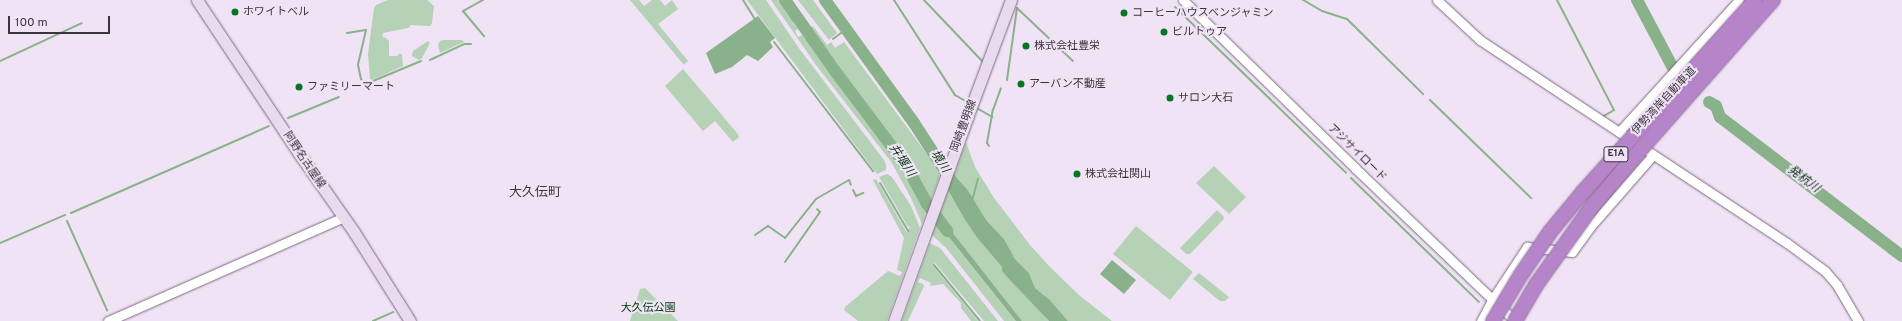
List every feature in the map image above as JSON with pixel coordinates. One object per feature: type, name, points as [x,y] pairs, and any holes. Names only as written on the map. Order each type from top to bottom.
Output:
[{"type":"highway","name":"伊勢湾岸自動車道","points":[[1493,321],[1520,276],[1550,232],[1583,192],[1755,0]]},
{"type":"highway","name":"伊勢湾岸自動車道","points":[[1515,321],[1540,279],[1594,204],[1632,158],[1773,0]]},
{"type":"main road","name":"阿野名古屋線","points":[[197,0],[298,152],[344,217],[410,321]]},
{"type":"main road","name":"岡崎豊明線","points":[[894,321],[1011,0]]},
{"type":"street","name":"アジサイロード","points":[[1184,0],[1515,321]]},
{"type":"street","points":[[1437,0],[1480,40],[1787,243],[1824,270],[1837,285],[1858,321]]},
{"type":"street","points":[[1620,132],[1739,0]]},
{"type":"street","points":[[1481,321],[1492,300],[1527,247],[1572,252],[1591,226],[1653,155]]},
{"type":"street","points":[[108,321],[344,217]]},
{"type":"green space","points":[[388,0],[427,0],[434,6],[432,23],[430,26],[411,25],[408,28],[383,33],[382,37],[389,41],[389,56],[397,56],[402,54],[403,66],[372,80],[370,79],[368,54],[374,8],[376,5]]},
{"type":"green space","points":[[630,0],[639,0],[644,6],[652,0],[660,0],[665,6],[672,0],[678,9],[658,24],[688,61],[684,65]]},
{"type":"green space","points":[[747,0],[766,0],[801,51],[884,160],[886,170],[877,174]]},
{"type":"green space","points":[[771,0],[780,0],[798,29],[795,31],[798,37],[802,35],[806,40],[809,39],[900,160],[927,208],[922,224],[912,200],[892,163],[816,65]]},
{"type":"green space","points":[[798,0],[813,0],[837,33],[829,40]]},
{"type":"green space","points":[[813,26],[827,45],[831,42],[835,48],[844,42],[929,157],[940,175],[930,202],[907,162],[812,36],[811,27]]},
{"type":"green space","points":[[462,40],[464,42],[440,53],[438,45],[440,41]]},
{"type":"green space","points":[[428,41],[430,43],[422,58],[419,60],[412,56],[413,51]]},
{"type":"green space","points":[[683,69],[737,133],[739,137],[733,142],[715,121],[703,131],[665,86]]},
{"type":"green space","points":[[966,142],[975,167],[994,198],[1030,245],[1080,296],[1112,321],[1068,321],[1050,300],[1035,288],[1029,273],[1015,259],[1004,239],[987,221],[967,189],[954,175]]},
{"type":"green space","points":[[1214,166],[1246,197],[1229,214],[1196,183]]},
{"type":"green space","points":[[887,174],[892,177],[911,206],[920,228],[887,321],[858,321],[844,310],[845,307],[888,271],[900,276],[902,272],[897,270],[904,238],[873,180],[876,179],[907,233],[910,226],[908,227],[879,177]]},
{"type":"green space","points":[[948,190],[965,220],[978,239],[1002,267],[1002,271],[1049,321],[1022,321],[939,216]]},
{"type":"green space","points":[[1217,210],[1224,217],[1223,220],[1190,254],[1186,254],[1180,248]]},
{"type":"green space","points":[[937,221],[1016,321],[1004,321],[947,249],[932,235]]},
{"type":"green space","points":[[1136,226],[1193,272],[1170,300],[1113,254]]},
{"type":"green space","points":[[930,243],[940,248],[998,321],[984,321],[935,263],[933,266],[978,321],[971,321],[961,308],[961,303],[943,284],[930,286],[931,283],[920,278],[918,282],[924,286],[908,321],[902,321]]},
{"type":"green space","points":[[1199,273],[1229,297],[1225,301],[1220,301],[1193,279]]},
{"type":"green space","name":"大久伝公園","points":[[645,288],[678,321],[630,321],[640,289]]},
{"type":"shaded area","points":[[758,16],[775,38],[770,42],[773,47],[758,61],[747,55],[732,67],[715,74],[706,53]]},
{"type":"shaded area","points":[[954,175],[967,189],[987,221],[1004,239],[1015,259],[1029,273],[1035,288],[1050,300],[1068,321],[1049,321],[1002,271],[1002,267],[978,239],[965,220],[948,190]]},
{"type":"shaded area","points":[[939,216],[1022,321],[1016,321],[948,236],[937,221]]},
{"type":"shaded area","points":[[1112,260],[1136,280],[1124,294],[1100,274]]},
{"type":"waterway","points":[[483,0],[463,11],[484,36]]},
{"type":"waterway","points":[[743,0],[755,19]]},
{"type":"waterway","name":"井堰川","points":[[785,0],[835,71],[907,167],[927,204],[947,231]]},
{"type":"waterway","name":"境川","points":[[825,0],[914,123],[960,194]]},
{"type":"waterway","points":[[894,0],[955,95],[969,103]]},
{"type":"waterway","points":[[924,0],[984,63]]},
{"type":"waterway","points":[[1303,0],[1322,11],[1347,19],[1423,94]]},
{"type":"waterway","points":[[1557,0],[1614,110],[1604,116]]},
{"type":"waterway","name":"発杭川","points":[[1637,0],[1673,68]]},
{"type":"waterway","points":[[1175,7],[1346,173]]},
{"type":"waterway","points":[[1007,80],[1017,8],[1073,61]]},
{"type":"waterway","points":[[0,61],[82,23]]},
{"type":"waterway","points":[[347,33],[366,30],[358,65],[363,83]]},
{"type":"waterway","points":[[833,39],[845,30]]},
{"type":"waterway","points":[[774,42],[873,171]]},
{"type":"waterway","points":[[430,60],[465,44],[471,44]]},
{"type":"waterway","points":[[373,81],[421,61]]},
{"type":"waterway","points":[[989,146],[987,143],[993,110],[1001,88]]},
{"type":"waterway","points":[[288,118],[339,97]]},
{"type":"waterway","points":[[1430,100],[1531,198]]},
{"type":"waterway","name":"発杭川","points":[[1709,102],[1716,106],[1720,117],[1902,256]]},
{"type":"waterway","points":[[975,107],[992,117]]},
{"type":"waterway","points":[[71,213],[269,126]]},
{"type":"waterway","points":[[1351,178],[1479,302]]},
{"type":"waterway","points":[[972,201],[978,179]]},
{"type":"waterway","points":[[755,235],[768,226],[785,238],[816,199],[849,180],[851,185]]},
{"type":"waterway","points":[[880,183],[908,231]]},
{"type":"waterway","points":[[853,190],[856,196],[863,193]]},
{"type":"waterway","points":[[785,262],[820,212],[817,209]]},
{"type":"waterway","points":[[0,243],[65,215]]},
{"type":"waterway","points":[[67,221],[107,310]]},
{"type":"waterway","points":[[934,265],[980,321]]},
{"type":"waterway","points":[[373,321],[393,312]]},
{"type":"place","name":"ホワイトベル","points":[[235,12]]},
{"type":"place","name":"コーヒーハウスベンジャミン","points":[[1124,13]]},
{"type":"place","name":"ビルトゥア","points":[[1164,32]]},
{"type":"place","name":"株式会社豊栄","points":[[1026,46]]},
{"type":"place","name":"アーバン不動産","points":[[1021,84]]},
{"type":"place","name":"ファミリーマート","points":[[299,87]]},
{"type":"place","name":"サロン大石","points":[[1170,98]]},
{"type":"place","name":"株式会社関山","points":[[1077,174]]},
{"type":"district","name":"大久伝町","points":[[535,193]]}]
